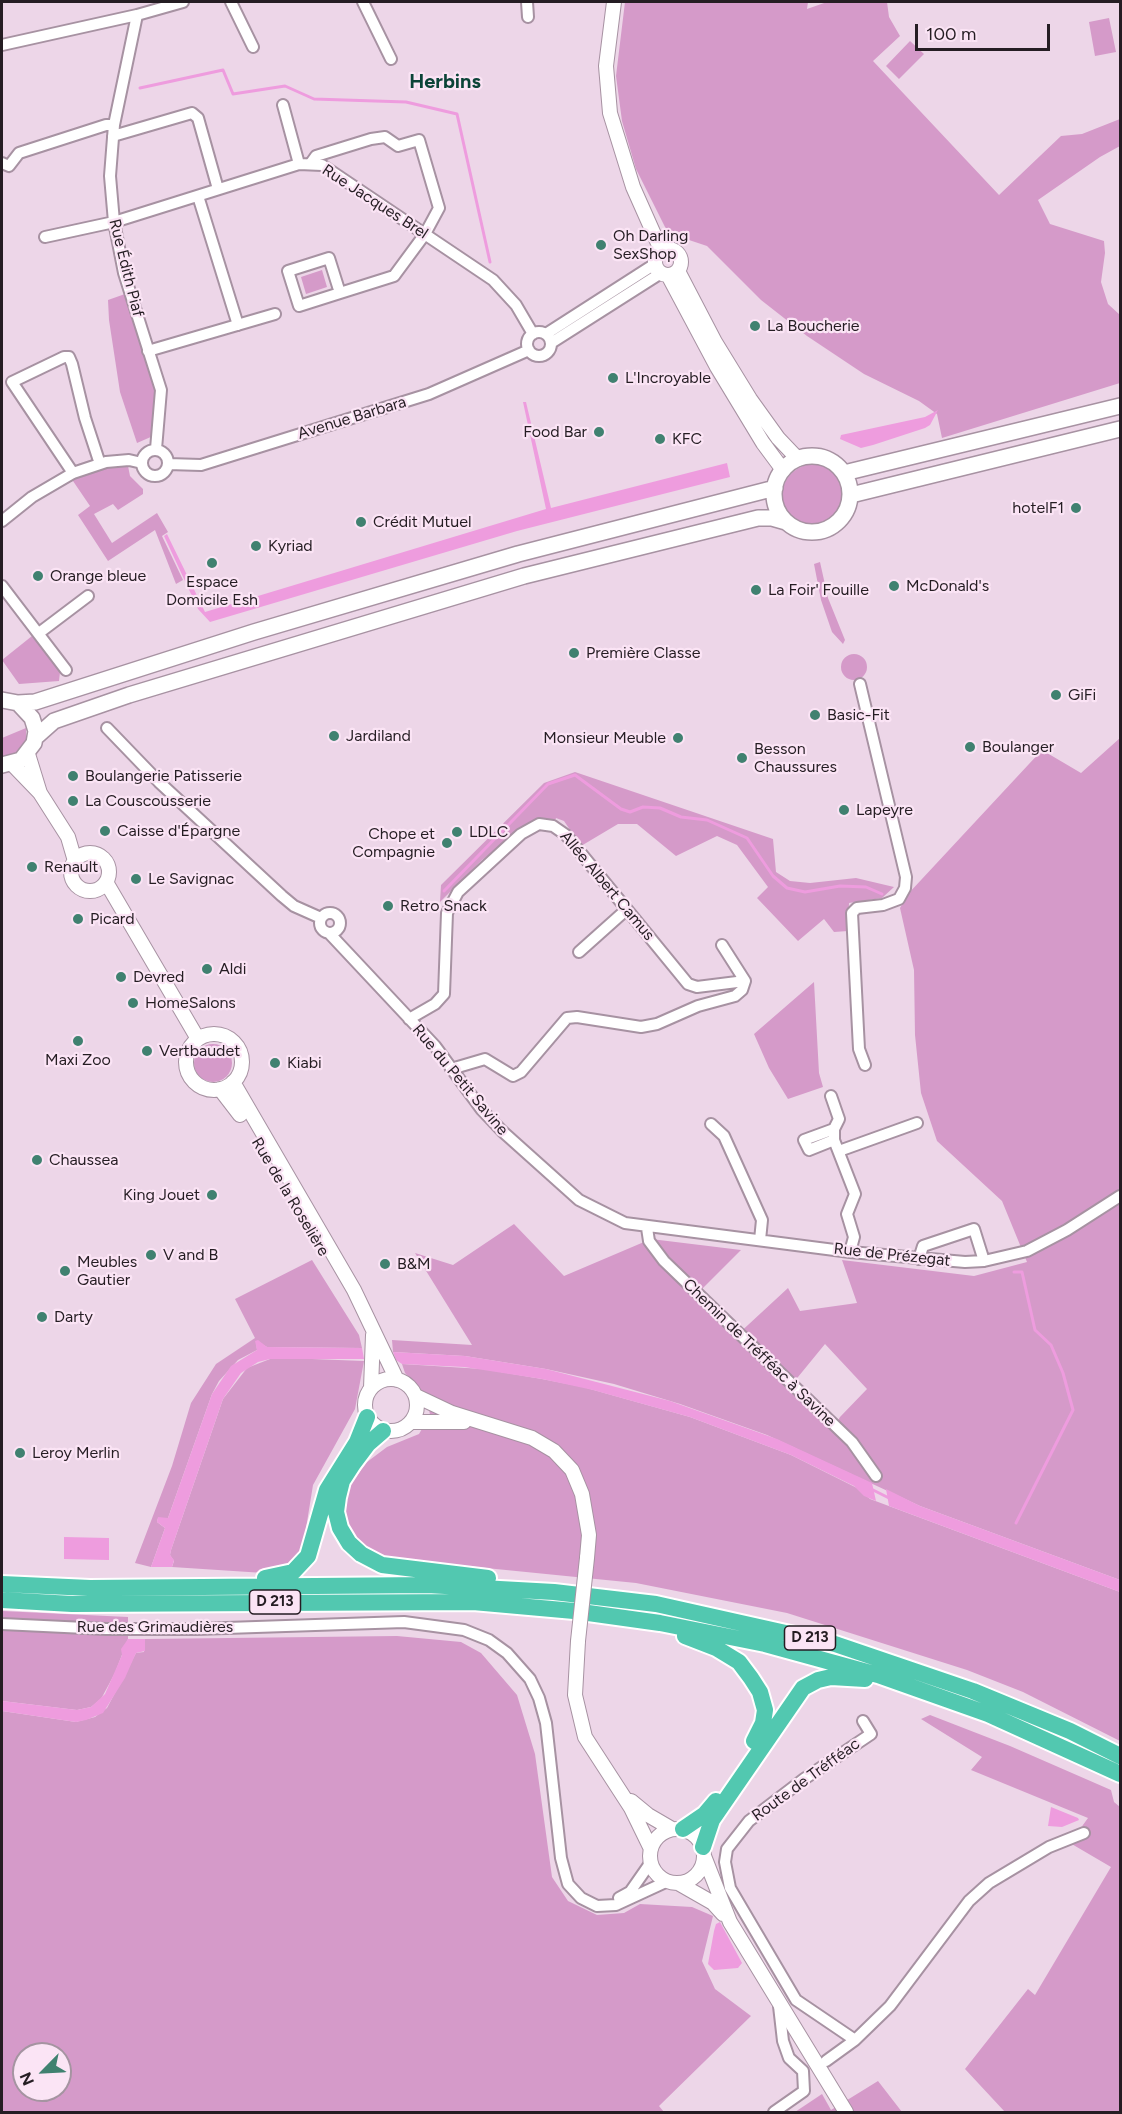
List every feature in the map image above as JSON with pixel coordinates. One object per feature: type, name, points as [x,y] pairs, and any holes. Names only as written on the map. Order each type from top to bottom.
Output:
[{"type":"highway","points":[[199,1587],[214,1579],[279,1577],[303,1564],[308,1556],[327,1490],[357,1442],[367,1417]]},
{"type":"highway","points":[[383,1431],[368,1444],[353,1464],[342,1481],[338,1497],[336,1512],[340,1528],[355,1549],[382,1565],[534,1583],[554,1592]]},
{"type":"highway","name":"D 213","points":[[2,1584],[90,1588],[383,1584],[554,1592],[656,1604],[835,1644],[973,1691],[1070,1731],[1120,1756]]},
{"type":"highway","name":"D 213","points":[[2,1600],[72,1604],[473,1602],[627,1618],[776,1647],[840,1663],[955,1702],[1038,1735],[1120,1774]]},
{"type":"highway","points":[[627,1618],[636,1626],[701,1641],[739,1662],[760,1692],[765,1710],[759,1734],[719,1797],[705,1814],[677,1829]]},
{"type":"highway","points":[[704,1852],[712,1820],[803,1688],[818,1680],[845,1676],[860,1677],[931,1700],[955,1702]]},
{"type":"main road","points":[[844,473],[1120,406]]},
{"type":"main road","points":[[851,495],[1120,429]]},
{"type":"main road","points":[[7,765],[28,754],[36,737],[54,721],[129,695],[524,576],[758,518],[772,518],[786,522],[801,531],[826,530],[844,516],[851,495],[844,473],[828,459],[808,456],[798,459],[783,470],[775,489],[775,503],[786,522]]},
{"type":"main road","points":[[7,700],[35,702],[254,632],[518,554],[775,489]]},
{"type":"main road","points":[[7,700],[32,718],[36,737]]},
{"type":"street","points":[[2,45],[137,15],[183,2]]},
{"type":"street","points":[[231,2],[253,47]]},
{"type":"street","points":[[363,2],[391,58]]},
{"type":"street","points":[[527,2],[528,17]]},
{"type":"street","points":[[614,2],[606,66],[610,113],[633,187],[661,250]]},
{"type":"street","name":"Rue Édith Piaf","points":[[137,15],[138,20],[114,130],[110,176],[114,222],[124,273],[162,398],[156,449]]},
{"type":"street","points":[[283,105],[305,164],[316,156],[385,137],[399,146],[419,140],[439,208],[425,234],[394,276],[299,306],[288,271],[329,258],[340,293]]},
{"type":"street","points":[[2,163],[9,166],[19,153],[106,125],[114,130],[192,113],[198,118],[218,189]]},
{"type":"street","name":"Rue Jacques Brel","points":[[45,237],[114,222],[305,164],[335,172],[505,291],[516,304],[533,334]]},
{"type":"street","points":[[198,196],[238,324]]},
{"type":"street","points":[[548,338],[549,350],[543,355],[535,355],[529,350],[528,339],[533,334],[548,338],[665,271],[682,264],[680,255],[669,248],[661,250],[656,256],[665,271],[717,367],[763,443],[783,470]]},
{"type":"street","points":[[665,271],[715,342],[750,399],[778,438],[798,459]]},
{"type":"street","points":[[148,351],[274,314]]},
{"type":"street","name":"Avenue Barbara","points":[[168,464],[201,465],[429,394],[529,350]]},
{"type":"street","points":[[73,473],[12,382],[63,357],[69,357],[72,364],[85,418],[100,464]]},
{"type":"street","points":[[156,449],[167,456],[168,464],[165,472],[152,476],[145,471],[142,463],[148,452],[156,449]]},
{"type":"street","points":[[2,521],[32,497],[73,473],[100,464],[129,460],[142,463]]},
{"type":"street","points":[[2,586],[66,670]]},
{"type":"street","points":[[39,633],[88,596]]},
{"type":"street","points":[[860,684],[906,877],[905,888],[899,899],[883,905],[857,908],[852,913],[859,1049],[865,1065]]},
{"type":"street","name":"Rue du Petit Savine","points":[[107,728],[159,782],[282,896],[294,906],[321,918]]},
{"type":"street","points":[[28,754],[40,793],[68,837],[75,861],[71,874],[75,884],[84,890],[102,886]]},
{"type":"street","points":[[7,765],[40,793]]},
{"type":"street","name":"Allée Albert Camus","points":[[409,1019],[435,1004],[444,994],[447,913],[458,892],[521,834],[539,824],[546,824],[566,835],[626,910],[693,986],[745,981]]},
{"type":"street","points":[[68,837],[88,854],[98,856],[105,862],[108,872],[102,886]]},
{"type":"street","points":[[75,861],[88,854]]},
{"type":"street","points":[[102,886],[128,924],[198,1039]]},
{"type":"street","points":[[579,952],[626,910]]},
{"type":"street","name":"Rue du Petit Savine","points":[[321,918],[330,912],[337,915],[340,922],[334,931]]},
{"type":"street","name":"Rue du Petit Savine","points":[[321,918],[321,928],[334,931],[355,963],[435,1046],[501,1131],[579,1200],[604,1215],[647,1228]]},
{"type":"street","points":[[451,1069],[485,1059],[513,1076],[521,1072],[567,1018],[577,1017],[641,1027],[657,1024],[698,1006],[735,996],[742,990],[745,981],[722,945]]},
{"type":"street","points":[[215,1034],[224,1035],[236,1044],[242,1062],[239,1074],[233,1082],[220,1089],[201,1086],[192,1078],[187,1069],[186,1060],[190,1048],[198,1039],[215,1034]]},
{"type":"street","name":"Rue de la Roselière","points":[[233,1082],[354,1290],[397,1380]]},
{"type":"street","name":"Rue de la Roselière","points":[[220,1089],[232,1102],[348,1293],[359,1304]]},
{"type":"street","points":[[831,1096],[839,1119],[834,1134],[855,1194],[847,1214],[854,1237],[850,1252]]},
{"type":"street","points":[[839,1151],[917,1123]]},
{"type":"street","points":[[711,1124],[724,1136],[762,1220],[760,1240]]},
{"type":"street","name":"Rue de Prézegat","points":[[647,1228],[919,1259],[984,1261],[1027,1251],[1067,1230],[1120,1196]]},
{"type":"street","name":"Chemin de Tréfféac à Savine","points":[[647,1228],[649,1240],[664,1262],[852,1442],[876,1476]]},
{"type":"street","points":[[919,1259],[923,1246],[974,1229],[984,1261]]},
{"type":"street","name":"Rue de la Roselière","points":[[371,1388],[373,1333]]},
{"type":"street","points":[[416,1396],[416,1414],[412,1422],[399,1431],[383,1431],[367,1417],[365,1402],[371,1388],[383,1380],[397,1380],[405,1383],[416,1396],[478,1422],[532,1438],[554,1451],[572,1470],[582,1494],[587,1516],[576,1695],[579,1716],[590,1745],[641,1826],[657,1875],[713,1903],[730,1922],[846,2112]]},
{"type":"street","points":[[412,1422],[478,1422]]},
{"type":"street","name":"Rue des Grimaudières","points":[[2,1624],[174,1629],[404,1622],[464,1630],[489,1640],[518,1664],[539,1698],[546,1723],[561,1858],[568,1884],[581,1898]]},
{"type":"street","name":"Route de Tréfféac","points":[[855,2040],[796,2000],[730,1888],[725,1862],[727,1850],[749,1821],[804,1779],[871,1734],[863,1721]]},
{"type":"street","points":[[617,1787],[636,1806],[677,1829],[695,1835],[704,1852],[730,1922]]},
{"type":"street","points":[[581,1898],[600,1902],[616,1900],[630,1892],[651,1856],[656,1838],[677,1829]]},
{"type":"street","points":[[826,2061],[855,2040],[890,2006],[969,1901],[989,1883],[1040,1852],[1084,1833]]},
{"type":"street","points":[[581,1898],[597,1906],[616,1905],[673,1882],[691,1879],[698,1874],[704,1852]]},
{"type":"street","points":[[762,1974],[774,1964]]},
{"type":"street","points":[[774,2112],[804,2091],[803,2071],[789,2058],[783,2041],[778,2003]]},
{"type":"shaded area","points":[[625,2],[808,2],[807,9],[827,2],[887,2],[889,17],[900,36],[873,61],[999,195],[1061,136],[1082,134],[1120,119],[1120,146],[1100,157],[1038,200],[1050,224],[1104,241],[1105,253],[1101,282],[1108,304],[1120,315],[1120,383],[942,438],[937,414],[919,401],[864,374],[807,336],[761,300],[707,246],[668,233],[636,169],[622,121],[616,76]]},
{"type":"shaded area","points":[[1109,18],[1116,52],[1095,56],[1089,22]]},
{"type":"shaded area","points":[[910,41],[924,54],[899,79],[886,66]]},
{"type":"shaded area","points":[[322,270],[327,287],[306,294],[301,277]]},
{"type":"shaded area","points":[[125,294],[156,393],[153,436],[137,443],[120,392],[109,320],[108,300]]},
{"type":"shaded area","points":[[523,402],[526,402],[551,508],[727,463],[730,477],[517,531],[210,622],[198,609],[164,536],[167,534],[205,612],[546,509]]},
{"type":"shaded area","points":[[938,410],[930,425],[925,428],[873,445],[861,448],[840,439],[841,435],[925,417]]},
{"type":"shaded area","points":[[814,464],[832,469],[837,473],[841,478],[846,496],[841,514],[837,519],[832,523],[814,528],[796,523],[791,519],[787,514],[782,496],[787,478],[791,473],[796,469]]},
{"type":"shaded area","points":[[128,466],[130,476],[143,489],[143,494],[118,510],[113,504],[94,514],[112,543],[157,513],[168,532],[162,536],[183,580],[176,584],[155,530],[108,561],[78,515],[90,506],[73,481],[67,483],[66,481],[99,468]]},
{"type":"shaded area","points":[[820,562],[828,598],[845,640],[843,644],[832,632],[821,600],[814,564]]},
{"type":"shaded area","points":[[32,636],[60,672],[59,681],[19,684],[2,660]]},
{"type":"shaded area","points":[[854,654],[863,658],[867,667],[863,676],[854,680],[845,676],[841,667],[845,658]]},
{"type":"shaded area","points":[[26,728],[26,742],[16,755],[2,760],[2,738]]},
{"type":"shaded area","points":[[1120,738],[1120,1580],[920,1506],[767,1435],[680,1404],[614,1384],[546,1369],[465,1356],[393,1352],[392,1340],[472,1345],[415,1253],[453,1265],[514,1224],[564,1276],[651,1239],[741,1250],[694,1297],[735,1337],[788,1288],[800,1311],[857,1303],[842,1260],[974,1276],[1027,1262],[1002,1201],[937,1141],[921,1093],[915,1035],[914,970],[900,908],[908,894],[1042,750],[1081,773]],"holes":[[[825,1344],[867,1389],[840,1417],[833,1429],[789,1388]]]},
{"type":"shaded area","points":[[575,772],[773,839],[776,872],[790,881],[810,883],[856,878],[894,887],[882,898],[849,903],[848,931],[834,932],[824,919],[798,941],[757,898],[768,887],[737,845],[717,836],[676,856],[637,824],[618,824],[581,846],[564,821],[556,818],[555,821],[540,819],[532,822],[482,860],[440,902],[441,885],[544,783]]},
{"type":"shaded area","points":[[814,982],[819,1073],[823,1087],[788,1099],[769,1068],[754,1034]]},
{"type":"shaded area","points":[[213,1044],[220,1045],[226,1050],[231,1056],[231,1070],[226,1076],[220,1081],[213,1082],[206,1081],[200,1076],[195,1070],[194,1063],[195,1056],[200,1050],[206,1045]]},
{"type":"shaded area","points":[[312,1260],[359,1335],[362,1348],[267,1347],[256,1341],[257,1350],[238,1360],[219,1381],[212,1394],[168,1518],[158,1518],[157,1522],[165,1528],[151,1567],[135,1563],[172,1466],[191,1403],[216,1364],[255,1338],[235,1299]]},
{"type":"shaded area","points":[[258,1340],[267,1347],[362,1348],[364,1359],[270,1359],[258,1362],[241,1373],[223,1399],[171,1550],[170,1555],[174,1560],[172,1567],[151,1567],[165,1528],[157,1522],[158,1517],[168,1518],[212,1394],[231,1366],[257,1350],[255,1341]]},
{"type":"shaded area","points":[[393,1352],[465,1356],[546,1369],[670,1401],[777,1439],[872,1483],[876,1501],[864,1496],[854,1486],[791,1455],[690,1417],[593,1390],[542,1379],[464,1367],[402,1364],[396,1360]]},
{"type":"shaded area","points":[[270,1359],[364,1361],[355,1409],[313,1485],[302,1553],[286,1569],[264,1573],[172,1567],[174,1561],[170,1555],[171,1550],[223,1399],[247,1368]]},
{"type":"shaded area","points":[[402,1364],[483,1369],[542,1379],[583,1387],[690,1417],[791,1455],[857,1488],[870,1499],[1120,1592],[1120,1741],[1023,1692],[967,1670],[787,1613],[636,1583],[386,1558],[362,1549],[342,1515],[350,1485],[367,1462],[387,1447],[419,1434],[430,1415],[427,1397],[405,1373]]},
{"type":"shaded area","points":[[886,1489],[920,1506],[1120,1580],[1120,1592],[889,1506]]},
{"type":"shaded area","points":[[64,1537],[109,1538],[109,1560],[64,1559]]},
{"type":"shaded area","points":[[2,1611],[128,1617],[128,1639],[115,1673],[101,1699],[91,1707],[77,1710],[2,1701]]},
{"type":"shaded area","points":[[397,1636],[461,1642],[481,1653],[517,1695],[535,1754],[552,1877],[568,1901],[597,1915],[624,1913],[640,1904],[692,1907],[713,1916],[702,1961],[715,1989],[751,2016],[659,2106],[664,2112],[2,2112],[2,1711],[76,1722],[95,1717],[107,1708],[136,1653],[144,1652],[145,1639]]},
{"type":"shaded area","points":[[128,1639],[145,1639],[145,1651],[136,1653],[125,1678],[103,1713],[76,1722],[2,1711],[2,1701],[77,1710],[91,1707],[105,1694],[122,1655],[121,1649]]},
{"type":"shaded area","points":[[930,1715],[1010,1746],[1111,1790],[1114,1802],[1120,1807],[1120,2112],[1005,2112],[965,2069],[1028,1989],[1035,1995],[1111,1867],[1070,1843],[1088,1818],[971,1770],[982,1757],[921,1719]]},
{"type":"shaded area","points":[[1051,1807],[1079,1820],[1062,1827],[1048,1826]]},
{"type":"shaded area","points":[[720,1922],[742,1963],[738,1968],[714,1970],[708,1964],[716,1924]]},
{"type":"shaded area","points":[[878,2081],[902,2112],[795,2112],[822,2094],[831,2110]]},
{"type":"waterway","points":[[140,88],[223,70],[233,94],[285,86],[314,99],[406,102],[457,114],[490,262]]},
{"type":"waterway","points":[[444,891],[548,784],[575,775],[621,809],[630,812],[643,807],[660,808],[681,817],[707,820],[747,838],[773,876],[787,888],[805,892],[840,886],[866,887],[882,894]]},
{"type":"waterway","points":[[1014,1272],[1022,1272],[1035,1330],[1051,1345],[1063,1373],[1073,1410],[1016,1523]]},
{"type":"waterway","points":[[871,1489],[889,1498]]},
{"type":"place","name":"Oh Darling SexShop","points":[[601,245]]},
{"type":"place","name":"La Boucherie","points":[[755,326]]},
{"type":"place","name":"L'Incroyable","points":[[613,378]]},
{"type":"place","name":"Food Bar","points":[[599,432]]},
{"type":"place","name":"KFC","points":[[660,439]]},
{"type":"place","name":"hotelF1","points":[[1076,508]]},
{"type":"place","name":"Crédit Mutuel","points":[[361,522]]},
{"type":"place","name":"Kyriad","points":[[256,546]]},
{"type":"place","name":"Espace Domicile Esh","points":[[212,563]]},
{"type":"place","name":"Orange bleue","points":[[38,576]]},
{"type":"place","name":"McDonald's","points":[[894,586]]},
{"type":"place","name":"La Foir' Fouille","points":[[756,590]]},
{"type":"place","name":"Première Classe","points":[[574,653]]},
{"type":"place","name":"GiFi","points":[[1056,695]]},
{"type":"place","name":"Basic-Fit","points":[[815,715]]},
{"type":"place","name":"Jardiland","points":[[334,736]]},
{"type":"place","name":"Monsieur Meuble","points":[[678,738]]},
{"type":"place","name":"Boulanger","points":[[970,747]]},
{"type":"place","name":"Besson Chaussures","points":[[742,758]]},
{"type":"place","name":"Boulangerie Patisserie","points":[[73,776]]},
{"type":"place","name":"La Couscousserie","points":[[73,801]]},
{"type":"place","name":"Lapeyre","points":[[844,810]]},
{"type":"place","name":"Caisse d'Épargne","points":[[105,831]]},
{"type":"place","name":"LDLC","points":[[457,832]]},
{"type":"place","name":"Chope et Compagnie","points":[[447,843]]},
{"type":"place","name":"Renault","points":[[32,867]]},
{"type":"place","name":"Le Savignac","points":[[136,879]]},
{"type":"place","name":"Retro Snack","points":[[388,906]]},
{"type":"place","name":"Picard","points":[[78,919]]},
{"type":"place","name":"Aldi","points":[[207,969]]},
{"type":"place","name":"Devred","points":[[121,977]]},
{"type":"place","name":"HomeSalons","points":[[133,1003]]},
{"type":"place","name":"Maxi Zoo","points":[[78,1041]]},
{"type":"place","name":"Vertbaudet","points":[[147,1051]]},
{"type":"place","name":"Kiabi","points":[[275,1063]]},
{"type":"place","name":"Chaussea","points":[[37,1160]]},
{"type":"place","name":"King Jouet","points":[[212,1195]]},
{"type":"place","name":"V and B","points":[[151,1255]]},
{"type":"place","name":"B&M","points":[[385,1264]]},
{"type":"place","name":"Meubles Gautier","points":[[65,1271]]},
{"type":"place","name":"Darty","points":[[42,1317]]},
{"type":"place","name":"Leroy Merlin","points":[[20,1453]]},
{"type":"district","name":"Herbins","points":[[445,82]]}]
